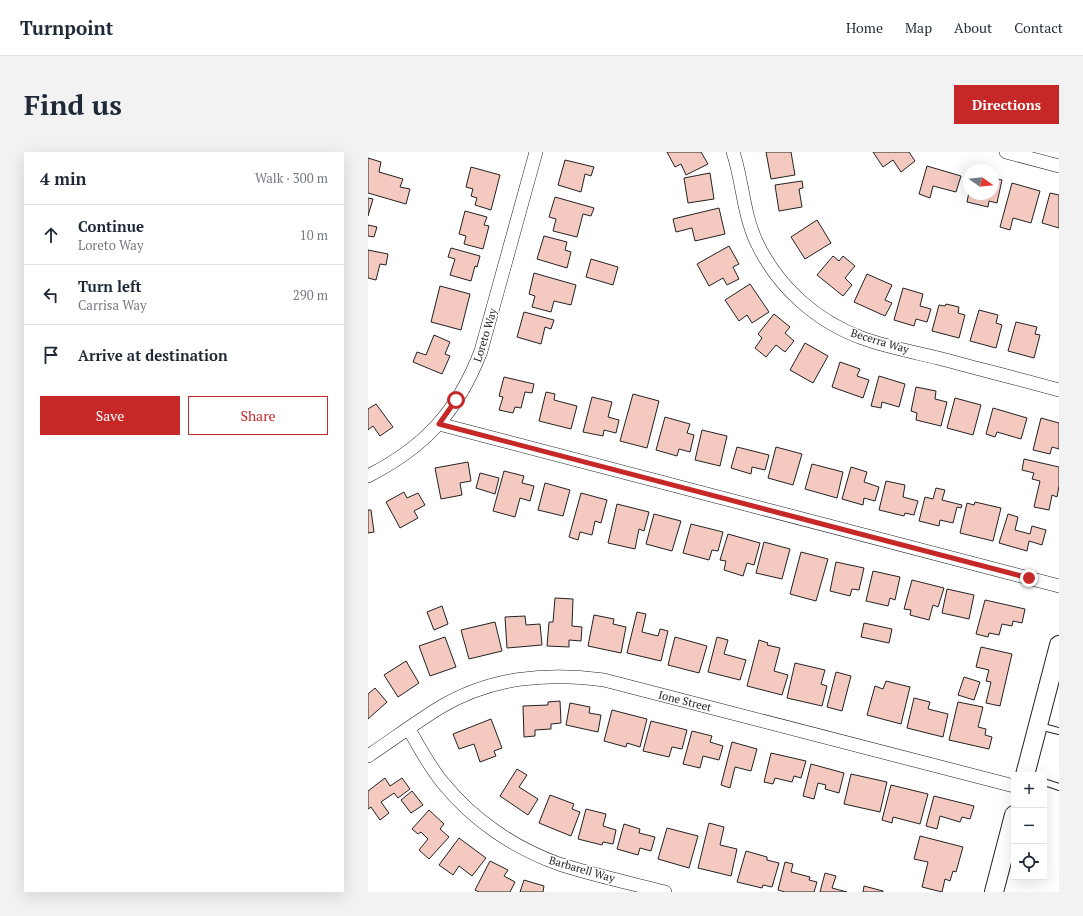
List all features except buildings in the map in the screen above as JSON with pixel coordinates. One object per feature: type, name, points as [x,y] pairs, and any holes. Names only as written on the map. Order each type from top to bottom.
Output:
[{"type":"main road","points":[[1026,772],[1059,645]]},
{"type":"main road","points":[[994,892],[1011,827]]},
{"type":"street","name":"Loreto Way","points":[[368,476],[388,466],[406,454],[439,424],[463,390],[473,371],[481,351],[536,152]]},
{"type":"street","name":"Becerra Way","points":[[733,152],[749,225],[757,243],[771,268],[789,290],[818,316],[834,326],[870,341],[1059,390]]},
{"type":"street","points":[[1006,152],[1059,166]]},
{"type":"street","points":[[439,424],[1059,586]]},
{"type":"street","name":"Ione Street","points":[[368,756],[440,708],[472,692],[508,681],[538,677],[580,677],[604,680],[1011,785]]},
{"type":"street","name":"Barbarell Way","points":[[409,729],[427,761],[442,782],[479,820],[501,835],[524,848],[560,864],[665,892]]},
{"type":"lane","points":[[1038,726],[1059,731]]},
{"type":"lane","points":[[1047,783],[1059,787]]},
{"type":"route","points":[[456,400],[439,424],[1029,578]]}]
